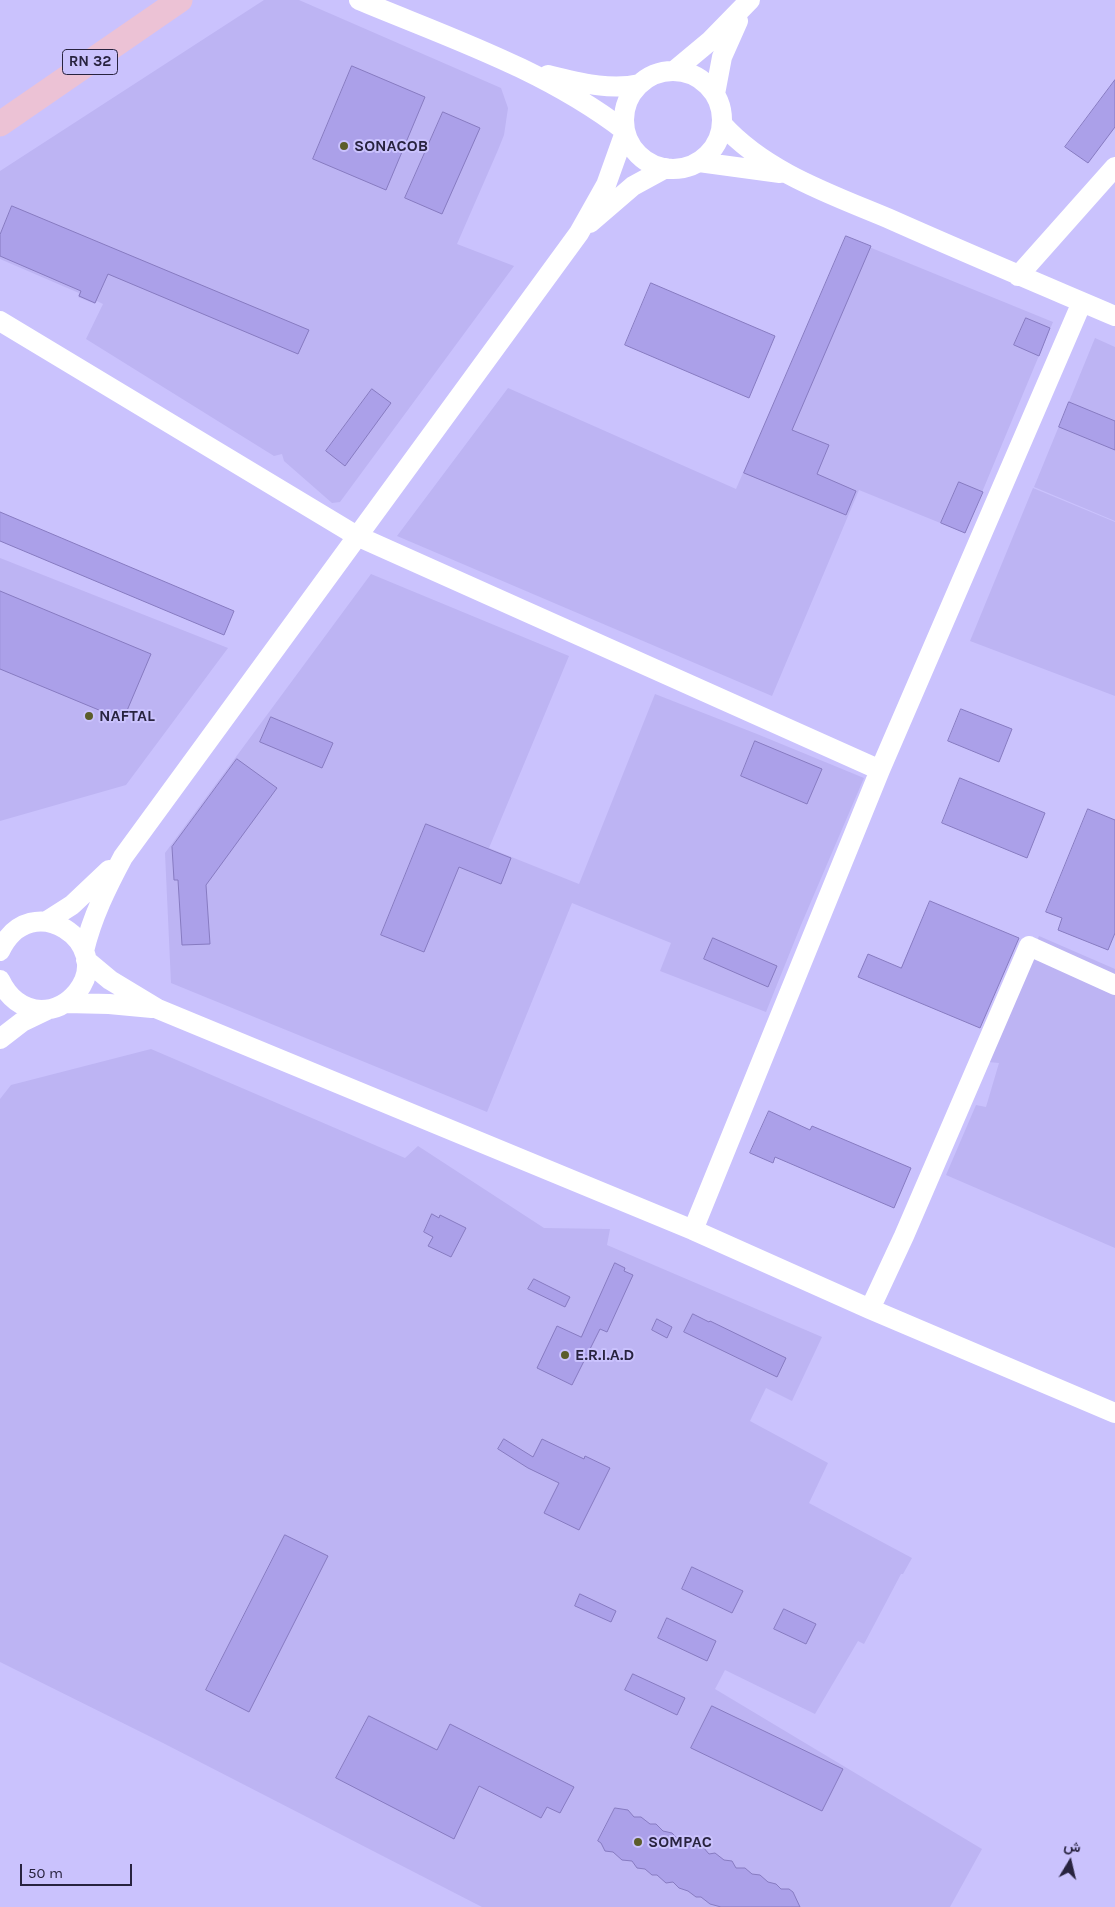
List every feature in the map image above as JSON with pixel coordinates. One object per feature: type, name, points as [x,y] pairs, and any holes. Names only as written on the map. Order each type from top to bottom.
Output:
[{"type":"main road","name":"RN 32","points":[[0,124],[180,0]]},
{"type":"street","points":[[0,1039],[22,1022],[57,1006],[80,989],[85,975],[85,956],[91,925],[123,856],[580,233],[606,185],[625,132],[625,110],[628,100],[640,84],[655,74],[674,71],[684,72],[701,80],[715,94],[722,114],[722,124],[717,142],[706,156],[698,162],[680,168],[666,168],[650,163],[642,158],[629,142],[625,132],[584,102],[529,71],[359,0]]},
{"type":"street","points":[[674,71],[701,49],[748,3]]},
{"type":"street","points":[[715,94],[722,57],[748,3]]},
{"type":"street","points":[[529,71],[601,86],[640,84]]},
{"type":"street","points":[[722,124],[740,142],[785,174],[1018,276],[1115,316]]},
{"type":"street","points":[[698,162],[785,174]]},
{"type":"street","points":[[1018,276],[1115,167]]},
{"type":"street","points":[[580,233],[632,186],[666,168]]},
{"type":"street","points":[[693,1230],[880,770],[1082,302]]},
{"type":"street","points":[[0,321],[357,536],[880,770]]},
{"type":"street","points":[[47,921],[72,905],[123,856]]},
{"type":"street","points":[[0,951],[10,934],[9,929],[37,921],[47,921],[65,928],[76,938],[85,956],[110,980],[158,1009],[693,1230],[870,1309],[1115,1413]]},
{"type":"street","points":[[870,1309],[908,1227],[1029,946],[1115,985]]},
{"type":"street","points":[[0,980],[11,997],[28,1008],[109,1004],[158,1009]]},
{"type":"shaded area","points":[[264,0],[299,0],[501,88],[508,108],[504,135],[457,244],[514,266],[340,502],[332,503],[284,461],[282,454],[274,456],[86,339],[103,304],[97,301],[95,304],[78,297],[79,293],[0,259],[0,171]]},
{"type":"shaded area","points":[[846,236],[1053,322],[965,533],[859,490],[772,696],[397,536],[508,388],[736,489]]},
{"type":"shaded area","points":[[1095,338],[1115,347],[1115,521],[1034,487]]},
{"type":"shaded area","points":[[1033,488],[1115,522],[1115,696],[970,641]]},
{"type":"shaded area","name":"NAFTAL","points":[[0,558],[228,648],[126,785],[0,821]]},
{"type":"shaded area","points":[[371,574],[569,656],[489,848],[579,884],[655,694],[864,778],[766,1012],[660,971],[671,943],[572,903],[487,1112],[171,983],[165,853]]},
{"type":"shaded area","points":[[1039,936],[1115,969],[1115,1248],[946,1175],[976,1105],[986,1107],[999,1063],[988,1062]]},
{"type":"shaded area","name":"SOMPAC","points":[[151,1049],[405,1158],[418,1146],[544,1228],[610,1229],[607,1245],[822,1337],[792,1401],[766,1388],[750,1421],[828,1463],[809,1503],[912,1558],[903,1574],[901,1574],[864,1644],[858,1641],[815,1714],[725,1670],[715,1689],[982,1849],[950,1907],[482,1907],[163,1743],[0,1662],[0,1099],[11,1085]]},
{"type":"building","points":[[352,66],[425,97],[386,190],[313,159]]},
{"type":"building","points":[[1115,80],[1115,127],[1088,163],[1065,147]]},
{"type":"building","name":"SONACOB","points":[[443,112],[480,128],[442,214],[405,198]]},
{"type":"building","points":[[12,206],[309,330],[298,354],[108,274],[95,303],[79,296],[81,291],[0,256],[0,235]]},
{"type":"building","points":[[846,236],[871,246],[792,430],[829,445],[817,474],[856,491],[846,515],[744,473]]},
{"type":"building","points":[[651,283],[775,336],[749,398],[625,345]]},
{"type":"building","points":[[1026,318],[1050,328],[1039,356],[1014,345]]},
{"type":"building","points":[[372,389],[391,403],[345,466],[326,451]]},
{"type":"building","points":[[1069,402],[1115,421],[1115,450],[1059,427]]},
{"type":"building","points":[[959,482],[983,492],[965,533],[941,523]]},
{"type":"building","points":[[0,512],[234,611],[224,635],[0,541]]},
{"type":"building","points":[[0,591],[151,654],[123,720],[0,669]]},
{"type":"building","points":[[961,709],[1012,729],[999,762],[948,741]]},
{"type":"building","points":[[271,717],[333,743],[322,768],[260,742]]},
{"type":"building","points":[[755,741],[822,769],[807,804],[741,776]]},
{"type":"building","points":[[237,759],[277,788],[206,885],[210,944],[182,945],[178,880],[174,880],[172,847]]},
{"type":"building","points":[[960,778],[1045,813],[1027,858],[942,823]]},
{"type":"building","points":[[1088,809],[1115,820],[1115,933],[1108,950],[1058,930],[1062,918],[1046,912]]},
{"type":"building","points":[[426,824],[511,858],[501,884],[459,867],[424,952],[381,935]]},
{"type":"building","points":[[930,901],[1019,938],[980,1028],[858,977],[868,954],[901,968]]},
{"type":"building","points":[[713,938],[777,966],[768,987],[704,959]]},
{"type":"building","points":[[769,1111],[810,1130],[812,1126],[911,1168],[894,1208],[775,1157],[773,1163],[750,1153]]},
{"type":"building","points":[[432,1214],[439,1218],[440,1215],[466,1228],[451,1257],[428,1246],[433,1237],[424,1232]]},
{"type":"building","points":[[615,1263],[625,1268],[624,1271],[633,1275],[607,1332],[600,1329],[572,1385],[537,1368],[557,1326],[581,1337]]},
{"type":"building","name":"E.R.I.A.D","points":[[534,1279],[570,1297],[565,1307],[528,1289]]},
{"type":"building","points":[[693,1314],[786,1358],[777,1377],[684,1332]]},
{"type":"building","points":[[657,1319],[672,1327],[667,1338],[652,1330]]},
{"type":"building","points":[[504,1439],[533,1457],[542,1439],[584,1459],[585,1456],[610,1468],[579,1530],[544,1513],[559,1483],[528,1468],[498,1449]]},
{"type":"building","points":[[285,1535],[328,1556],[249,1712],[206,1690]]},
{"type":"building","points":[[692,1567],[743,1591],[732,1613],[682,1589]]},
{"type":"building","points":[[580,1594],[616,1611],[611,1622],[575,1606]]},
{"type":"building","points":[[784,1609],[816,1624],[806,1644],[774,1629]]},
{"type":"building","points":[[667,1618],[716,1641],[707,1661],[658,1638]]},
{"type":"building","points":[[633,1674],[685,1698],[677,1715],[625,1690]]},
{"type":"building","points":[[712,1706],[843,1769],[822,1811],[691,1748]]},
{"type":"building","points":[[369,1716],[437,1750],[450,1724],[574,1787],[560,1813],[547,1807],[541,1818],[479,1786],[454,1839],[336,1778]]},
{"type":"building","points":[[615,1808],[628,1810],[634,1817],[641,1817],[650,1824],[656,1824],[663,1831],[672,1833],[679,1840],[687,1839],[693,1845],[703,1847],[709,1854],[715,1853],[724,1860],[732,1861],[736,1868],[745,1868],[752,1874],[760,1875],[768,1882],[776,1884],[781,1889],[789,1889],[793,1892],[800,1907],[721,1907],[710,1904],[701,1897],[696,1897],[688,1891],[679,1888],[673,1882],[666,1883],[657,1875],[652,1875],[645,1869],[637,1868],[632,1861],[622,1860],[613,1852],[605,1851],[598,1841]]},
{"type":"place","name":"SONACOB","points":[[344,146]]},
{"type":"place","name":"NAFTAL","points":[[89,716]]},
{"type":"place","name":"E.R.I.A.D","points":[[565,1355]]},
{"type":"place","name":"SOMPAC","points":[[638,1842]]}]
